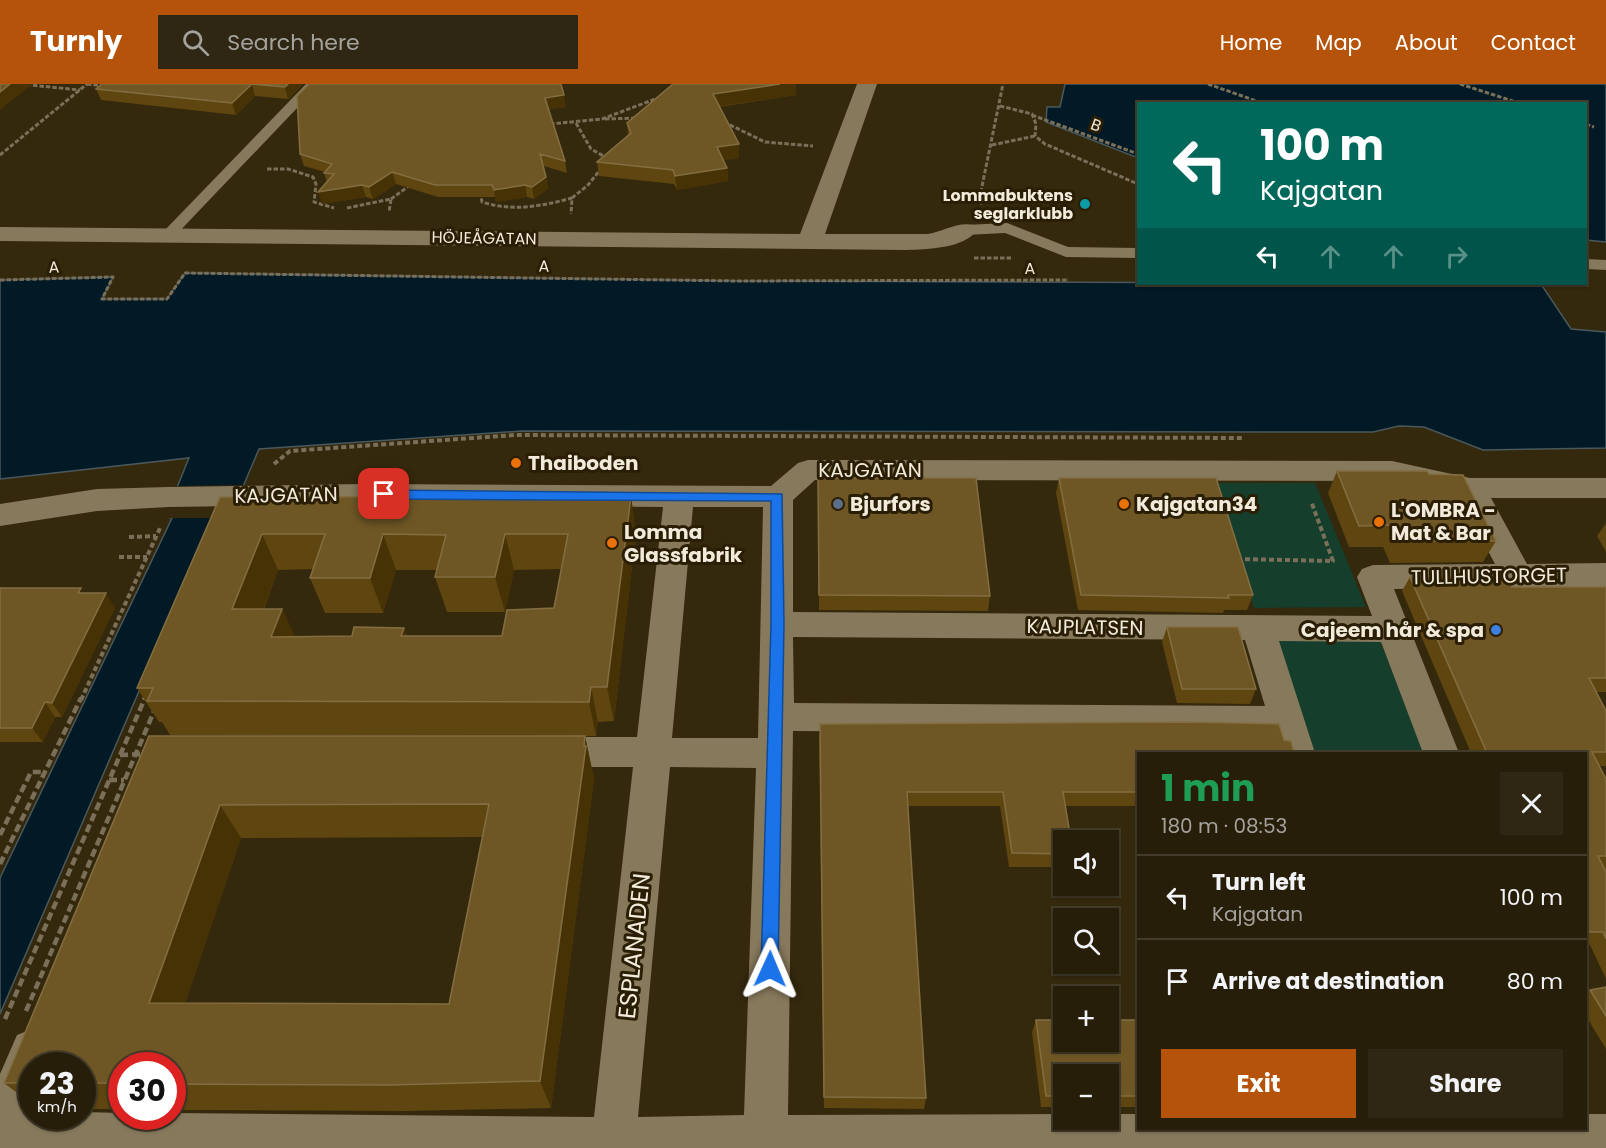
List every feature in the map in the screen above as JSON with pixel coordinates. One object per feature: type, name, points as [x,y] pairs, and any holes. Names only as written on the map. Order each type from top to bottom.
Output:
[{"type":"street","points":[[810,241],[867,84]]},
{"type":"street","name":"HÖJEÅGATAN","points":[[0,234],[931,242],[952,237],[965,230]]},
{"type":"street","name":"KAJGATAN","points":[[0,515],[97,500],[165,510],[239,496],[778,497],[808,470],[1392,471],[1470,488],[1606,488]]},
{"type":"street","points":[[1470,488],[1517,575]]},
{"type":"street","name":"ESPLANADEN","points":[[614,1144],[679,496]]},
{"type":"street","points":[[765,1142],[776,735],[778,497]]},
{"type":"street","name":"TULLHUSTORGET","points":[[1392,629],[1373,577],[1606,575]]},
{"type":"street","name":"KAJPLATSEN","points":[[778,624],[1392,629]]},
{"type":"street","points":[[1258,628],[1297,752]]},
{"type":"street","points":[[1392,629],[1441,752]]},
{"type":"street","points":[[512,752],[654,753],[776,735],[1287,720]]},
{"type":"street","points":[[0,1126],[38,1000]]},
{"type":"street","points":[[0,1134],[614,1144],[1417,1132],[1595,1135]]},
{"type":"lane","points":[[168,235],[313,84]]},
{"type":"lane","points":[[965,230],[1007,228],[1066,252],[1137,253]]},
{"type":"lane","points":[[1587,264],[1606,265]]},
{"type":"path","points":[[20,84],[80,90]]},
{"type":"path","points":[[0,154],[87,84],[108,87]]},
{"type":"path","points":[[1003,84],[979,201],[1007,228]]},
{"type":"path","points":[[1208,84],[1259,102]]},
{"type":"path","points":[[1461,84],[1515,102]]},
{"type":"path","points":[[602,119],[666,95]]},
{"type":"path","name":"B","points":[[1000,106],[1046,118],[1137,154]]},
{"type":"path","points":[[1032,114],[1036,124],[1035,136]]},
{"type":"path","points":[[542,124],[644,118]]},
{"type":"path","points":[[723,122],[765,142],[820,147]]},
{"type":"path","points":[[576,123],[585,146],[599,156],[610,159]]},
{"type":"path","points":[[1587,124],[1594,127]]},
{"type":"path","points":[[992,145],[1035,136]]},
{"type":"path","points":[[1035,136],[1045,144],[1137,184]]},
{"type":"path","points":[[234,167],[288,170],[313,177],[316,184],[314,202],[338,209],[391,199],[410,185]]},
{"type":"path","points":[[479,187],[482,202],[495,207],[512,209],[552,204],[572,198],[588,185],[602,167]]},
{"type":"path","points":[[571,219],[572,198]]},
{"type":"path","points":[[388,218],[391,199]]},
{"type":"path","name":"A","points":[[0,280],[113,277],[102,299],[167,299],[185,273],[739,280],[1080,280]]},
{"type":"path","points":[[1239,569],[1236,559],[1333,561],[1299,470]]},
{"type":"path","points":[[0,864],[147,556],[165,510]]},
{"type":"path","points":[[129,537],[156,536]]},
{"type":"path","points":[[119,557],[147,556]]},
{"type":"path","points":[[0,1030],[149,689]]},
{"type":"path","points":[[38,1000],[89,864],[158,701]]},
{"type":"path","points":[[120,755],[157,752]]},
{"type":"path","points":[[0,835],[31,772],[45,772]]},
{"type":"path","points":[[108,780],[124,780]]},
{"type":"path","points":[[89,864],[99,864]]},
{"type":"green space","points":[[1214,483],[1315,483],[1366,607],[1254,608]]},
{"type":"green space","points":[[1275,635],[1378,635],[1424,752],[1313,752]]},
{"type":"water","points":[[1065,84],[1606,84],[1606,242],[1587,240],[1587,102],[1137,102],[1137,158],[1046,122],[1047,107],[1060,107]]},
{"type":"water","points":[[185,273],[739,281],[1137,282],[1137,285],[1542,285],[1571,329],[1606,332],[1606,448],[1483,450],[1424,427],[1399,426],[1373,432],[522,431],[259,449],[233,510],[214,517],[0,1014],[0,878],[172,518],[165,517],[189,458],[0,479],[0,280],[113,277],[102,299],[167,299]]},
{"type":"pier","points":[[244,485],[230,518],[162,518],[174,486]]},
{"type":"building","points":[[0,84],[10,84],[0,92]]},
{"type":"building","points":[[102,84],[252,84],[232,103],[96,89]]},
{"type":"building","points":[[252,84],[288,84],[285,87]]},
{"type":"building","points":[[309,84],[561,84],[564,95],[545,98],[565,161],[540,154],[546,177],[532,187],[525,185],[494,190],[492,185],[435,185],[392,172],[369,187],[362,185],[318,192],[334,174],[324,173],[332,164],[300,154],[297,96]]},
{"type":"building","points":[[673,84],[780,84],[713,94],[739,144],[717,147],[727,168],[675,176],[673,170],[597,162],[631,133],[627,123]]},
{"type":"building","points":[[1337,471],[1427,471],[1429,474],[1463,475],[1496,541],[1401,541],[1394,525],[1359,526]]},
{"type":"building","points":[[818,478],[976,478],[990,596],[819,595]]},
{"type":"building","points":[[1059,478],[1216,478],[1253,595],[1228,595],[1229,598],[1081,595]]},
{"type":"building","points":[[631,496],[607,687],[591,687],[589,702],[147,701],[153,688],[137,688],[220,497]],"holes":[[[262,534],[325,534],[310,578],[370,578],[383,534],[446,535],[435,577],[495,577],[505,534],[568,534],[554,608],[507,610],[502,636],[401,636],[404,628],[354,627],[352,636],[271,637],[282,609],[232,609]]]},
{"type":"building","points":[[1506,576],[1512,587],[1606,587],[1606,678],[1589,678],[1606,711],[1606,752],[1592,752],[1606,779],[1606,856],[1598,856],[1606,872],[1606,939],[1603,932],[1587,932],[1587,752],[1487,752],[1410,577]]},
{"type":"building","points":[[0,588],[81,588],[78,593],[106,593],[52,703],[45,702],[32,728],[0,728]]},
{"type":"building","points":[[1167,627],[1238,627],[1256,689],[1182,689]]},
{"type":"building","points":[[1190,722],[1279,724],[1284,740],[1291,741],[1294,752],[1137,752],[1137,792],[1063,792],[1069,830],[1053,830],[1053,854],[1012,853],[1003,792],[907,792],[926,1098],[824,1097],[820,724]]},
{"type":"building","points":[[149,736],[585,736],[584,746],[586,746],[540,1081],[390,1085],[186,1084],[186,1052],[108,1052],[108,1083],[96,1083],[96,1052],[18,1052],[18,1083],[4,1083]],"holes":[[[489,804],[449,1004],[149,1003],[220,805]]]},
{"type":"building","points":[[1606,987],[1606,1016],[1590,990]]},
{"type":"building","points":[[1036,1020],[1053,1020],[1053,1052],[1119,1052],[1119,1020],[1137,1020],[1137,1096],[1119,1096],[1119,1064],[1053,1064],[1053,1096],[1046,1096]]},
{"type":"place","name":"Lommabuktens seglarklubb","points":[[1085,204]]},
{"type":"place","name":"Thaiboden","points":[[516,463]]},
{"type":"place","name":"Bjurfors","points":[[838,504]]},
{"type":"place","name":"Kajgatan34","points":[[1124,504]]},
{"type":"place","name":"L'OMBRA - Mat & Bar","points":[[1379,522]]},
{"type":"place","name":"Lomma Glassfabrik","points":[[612,543]]},
{"type":"place","name":"Cajeem hår & spa","points":[[1496,630]]},
{"type":"route","points":[[384,494],[778,497],[778,624],[770,969]]}]
